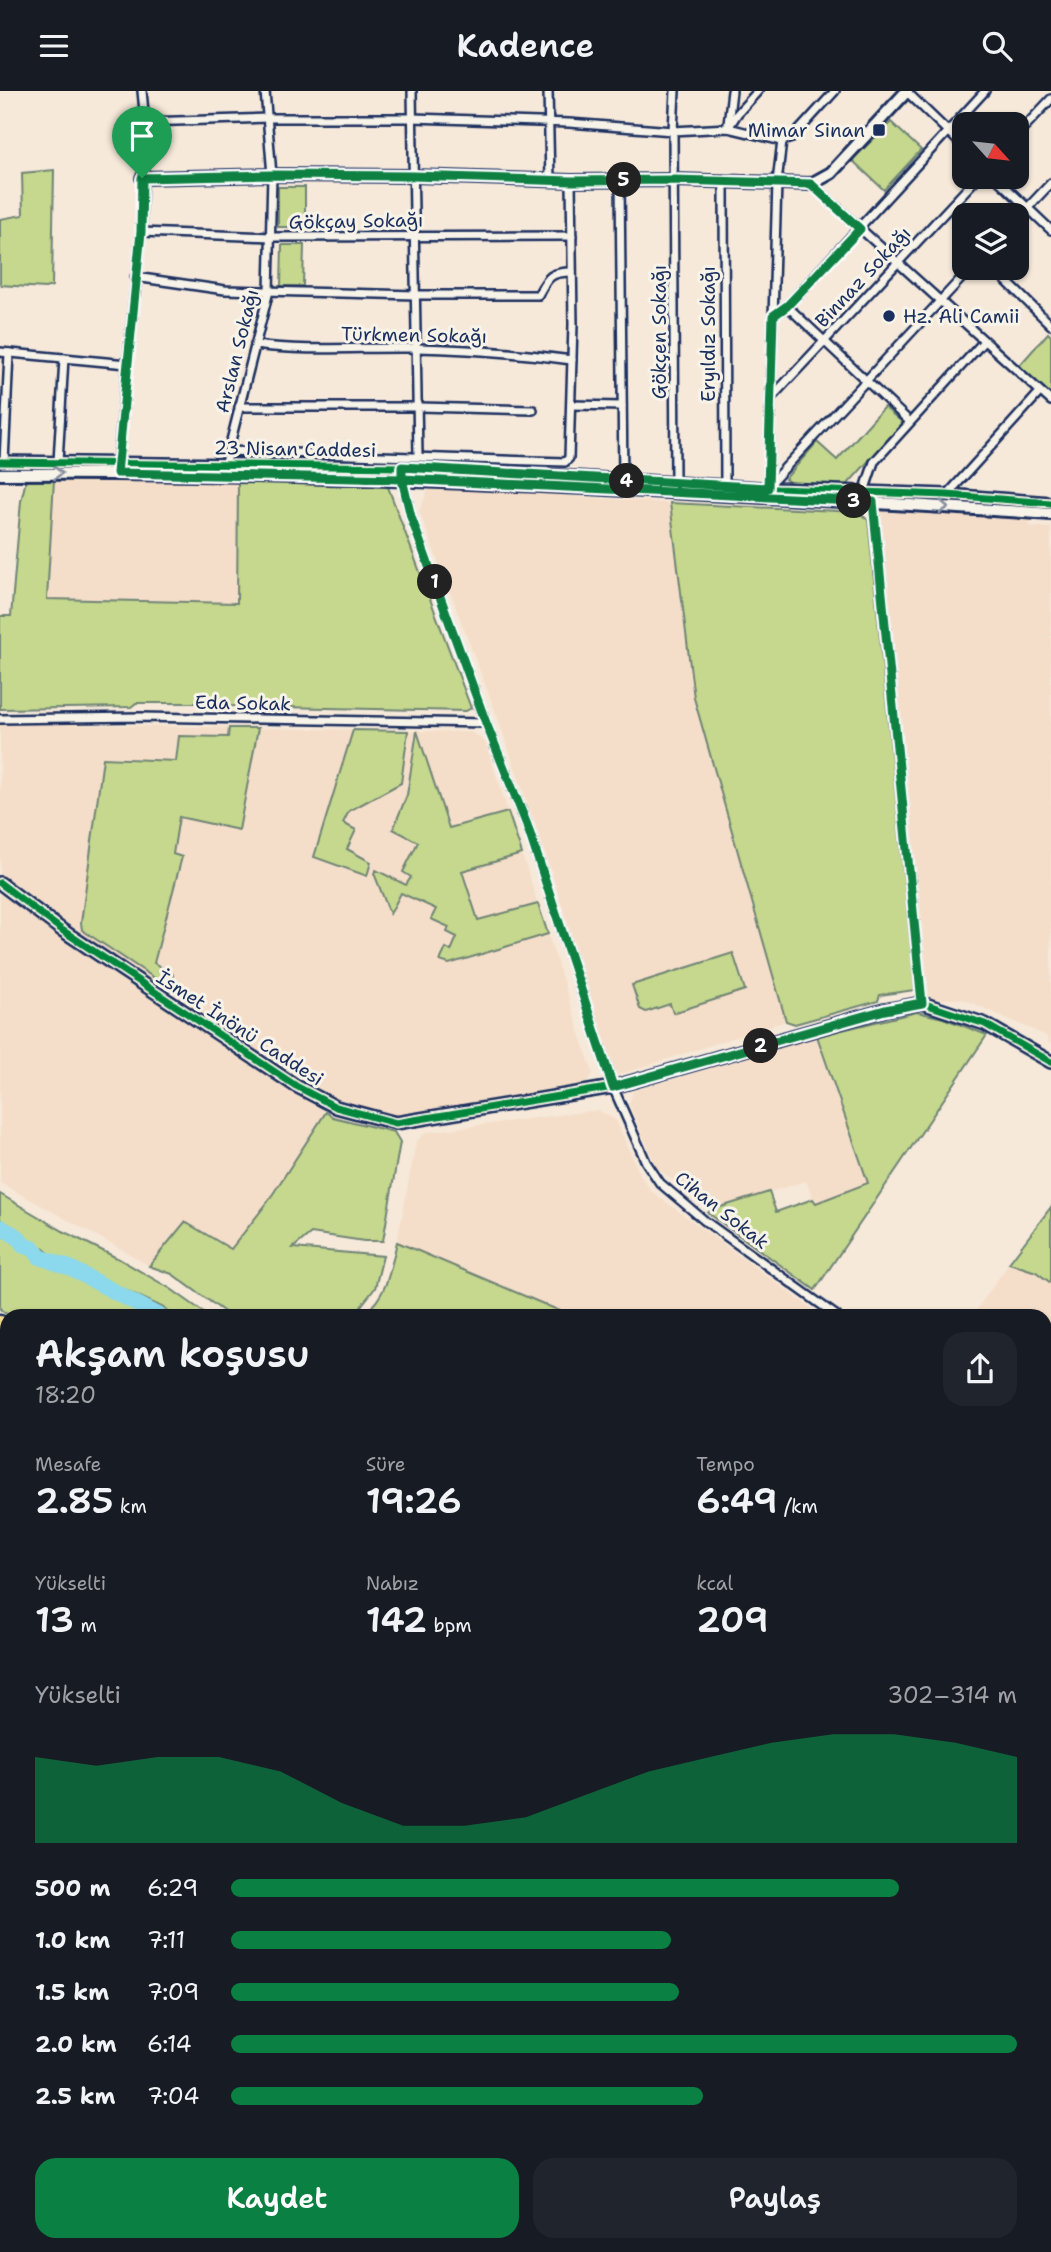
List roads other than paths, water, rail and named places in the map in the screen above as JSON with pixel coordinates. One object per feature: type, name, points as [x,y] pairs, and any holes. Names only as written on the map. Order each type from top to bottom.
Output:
[{"type":"street","points":[[117,468],[141,232],[145,122],[142,91]]},
{"type":"street","name":"Arslan Sokağı","points":[[225,464],[269,291],[272,175],[265,91]]},
{"type":"street","points":[[412,91],[418,456]]},
{"type":"street","points":[[548,91],[550,180]]},
{"type":"street","name":"Gökçen Sokağı","points":[[675,91],[675,483]]},
{"type":"street","points":[[728,128],[732,91]]},
{"type":"street","points":[[728,128],[758,91]]},
{"type":"street","points":[[145,122],[268,118],[550,122],[673,131],[728,128],[782,141],[792,138],[835,91]]},
{"type":"street","points":[[142,178],[413,176],[811,184],[831,173],[906,91],[952,135]]},
{"type":"street","points":[[773,316],[787,306],[860,229],[985,91]]},
{"type":"street","points":[[1029,122],[1051,99]]},
{"type":"street","points":[[768,487],[777,182],[782,141]]},
{"type":"street","points":[[620,180],[623,481]]},
{"type":"street","points":[[228,451],[565,462],[569,458],[572,360],[571,181]]},
{"type":"street","name":"Eryıldız Sokağı","points":[[724,183],[724,486]]},
{"type":"street","points":[[1029,207],[1051,183]]},
{"type":"street","points":[[811,184],[1051,401]]},
{"type":"street","name":"Binnaz Sokağı","points":[[771,398],[967,189]]},
{"type":"street","points":[[1008,189],[1023,203]]},
{"type":"street","points":[[1029,209],[1051,230]]},
{"type":"street","name":"Gökçay Sokağı","points":[[141,232],[272,237],[572,236]]},
{"type":"street","points":[[135,277],[225,290],[538,295],[548,277],[558,272],[572,272]]},
{"type":"street","points":[[768,487],[960,280]]},
{"type":"street","points":[[1005,280],[1051,325]]},
{"type":"street","points":[[787,306],[909,421]]},
{"type":"street","points":[[864,492],[874,462],[984,341]]},
{"type":"street","name":"Türkmen Sokağı","points":[[255,345],[289,350],[416,348],[516,353],[572,360]]},
{"type":"street","points":[[0,352],[127,364]]},
{"type":"street","points":[[2,462],[9,353]]},
{"type":"street","points":[[58,462],[64,358]]},
{"type":"street","points":[[947,495],[1040,392]]},
{"type":"street","points":[[571,405],[622,406]]},
{"type":"street","points":[[239,407],[533,410]]},
{"type":"street","name":"23 Nisan Caddesi","points":[[2,462],[58,462],[117,468],[873,502],[1051,514]]},
{"type":"street","name":"23 Nisan Caddesi","points":[[0,474],[225,464],[402,467],[623,481],[947,495],[1051,503]]},
{"type":"street","name":"Cihan Sokak","points":[[402,467],[402,479],[411,517],[486,723],[527,825],[613,1087],[646,1162],[660,1183],[705,1221],[827,1309]]},
{"type":"street","points":[[873,502],[922,1003]]},
{"type":"street","name":"Eda Sokak","points":[[0,719],[140,717],[486,723]]},
{"type":"street","name":"İsmet İnönü Caddesi","points":[[0,883],[62,930],[296,1086],[336,1107],[396,1123],[613,1087],[885,1010],[922,1003],[985,1024],[1051,1062]]},
{"type":"waterway","points":[[0,1227],[18,1237],[24,1246],[33,1248],[40,1257],[70,1268],[147,1309]]},
{"type":"place","name":"Mimar Sinan","points":[[879,130]]},
{"type":"place","name":"Hz. Ali Camii","points":[[889,316]]}]
